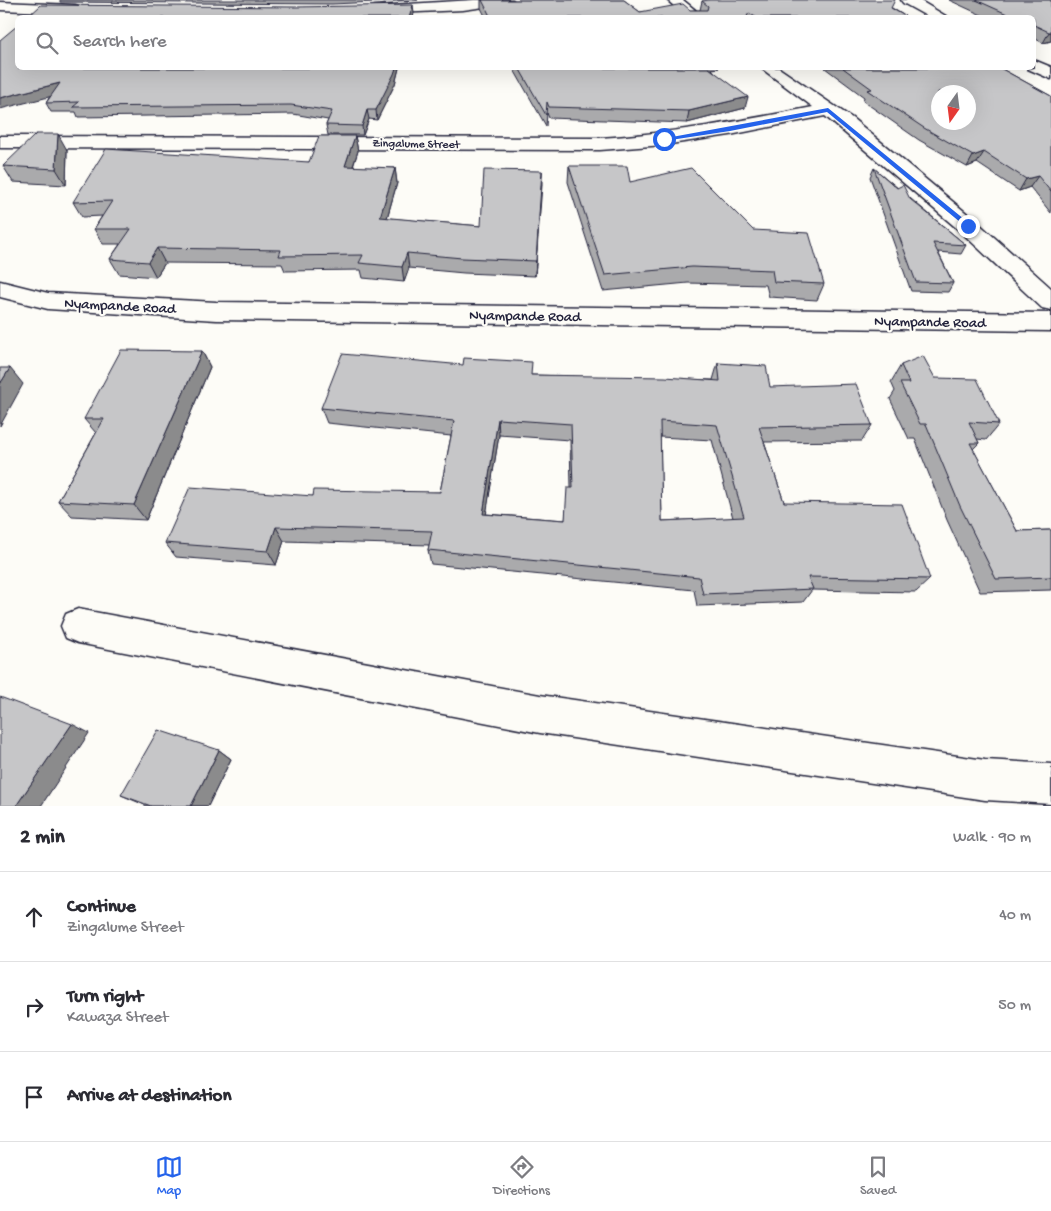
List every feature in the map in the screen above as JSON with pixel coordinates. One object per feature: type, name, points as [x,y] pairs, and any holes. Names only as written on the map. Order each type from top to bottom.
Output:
[{"type":"street","points":[[363,10],[454,6],[506,0]]},
{"type":"street","points":[[674,0],[694,15]]},
{"type":"street","points":[[908,0],[936,15]]},
{"type":"street","points":[[0,6],[93,9]]},
{"type":"street","points":[[1036,66],[1051,74]]},
{"type":"street","points":[[772,70],[828,110],[968,226],[1051,302]]},
{"type":"street","name":"Zingalume Street","points":[[0,142],[600,144],[664,139],[730,129],[828,110]]},
{"type":"street","name":"Nyampande Road","points":[[0,290],[48,301],[216,311],[1051,322]]},
{"type":"street","points":[[78,626],[540,714],[985,780],[1051,784]]},
{"type":"building","points":[[482,0],[624,0],[640,12],[683,4],[690,10],[707,10],[708,6],[702,1],[709,0],[895,0],[891,8],[903,15],[752,15],[749,13],[748,15],[490,15]]},
{"type":"building","points":[[976,0],[1051,0],[1051,32],[1036,26],[1036,15],[1009,15]]},
{"type":"building","points":[[41,5],[295,7],[413,5],[410,15],[30,15]]},
{"type":"building","points":[[15,28],[15,70],[395,70],[376,110],[367,110],[362,126],[326,125],[332,111],[291,105],[73,107],[79,102],[46,103],[60,83],[0,98],[0,40]]},
{"type":"building","points":[[520,70],[712,70],[748,97],[689,111],[549,107],[547,102],[546,115]]},
{"type":"building","points":[[846,70],[1004,70],[1051,96],[1051,192],[1038,176],[1026,179],[984,152],[973,156],[924,128],[867,90],[872,89]]},
{"type":"building","points":[[36,134],[58,134],[56,169],[3,166]]},
{"type":"building","points":[[319,136],[355,136],[345,166],[395,168],[380,217],[481,226],[484,170],[542,171],[536,261],[462,258],[407,253],[402,267],[359,263],[363,255],[279,256],[281,250],[157,248],[148,262],[110,259],[131,229],[94,229],[112,201],[73,202],[106,149],[309,162]]},
{"type":"building","points":[[569,166],[627,166],[630,182],[691,168],[753,230],[809,233],[824,284],[774,282],[772,270],[692,267],[605,275]]},
{"type":"building","points":[[874,168],[897,188],[903,185],[910,199],[966,245],[933,243],[953,283],[916,282]]},
{"type":"building","points":[[121,350],[202,351],[134,505],[58,501],[104,419],[84,419]]},
{"type":"building","points":[[342,354],[463,365],[464,358],[532,362],[531,375],[665,377],[720,381],[718,363],[766,366],[770,387],[856,384],[872,425],[759,427],[784,502],[902,504],[930,579],[808,577],[813,589],[703,594],[699,577],[428,550],[432,531],[276,527],[268,551],[165,543],[190,487],[313,496],[314,490],[440,492],[454,421],[321,408]],"holes":[[[498,419],[571,424],[573,488],[567,488],[565,520],[483,514]],[[660,421],[717,425],[744,517],[662,521]]]},
{"type":"building","points":[[923,356],[935,378],[977,379],[999,424],[969,422],[979,443],[970,443],[1017,531],[1051,530],[1051,577],[996,579],[960,506],[926,424],[920,424],[900,383],[909,383],[901,365]]},
{"type":"building","points":[[0,368],[10,368],[0,384]]},
{"type":"building","points":[[0,697],[72,724],[16,806],[0,806]]},
{"type":"building","points":[[158,730],[219,750],[191,806],[151,806],[121,795]]},
{"type":"route","points":[[664,139],[730,129],[828,110],[845,122],[968,226]]}]
